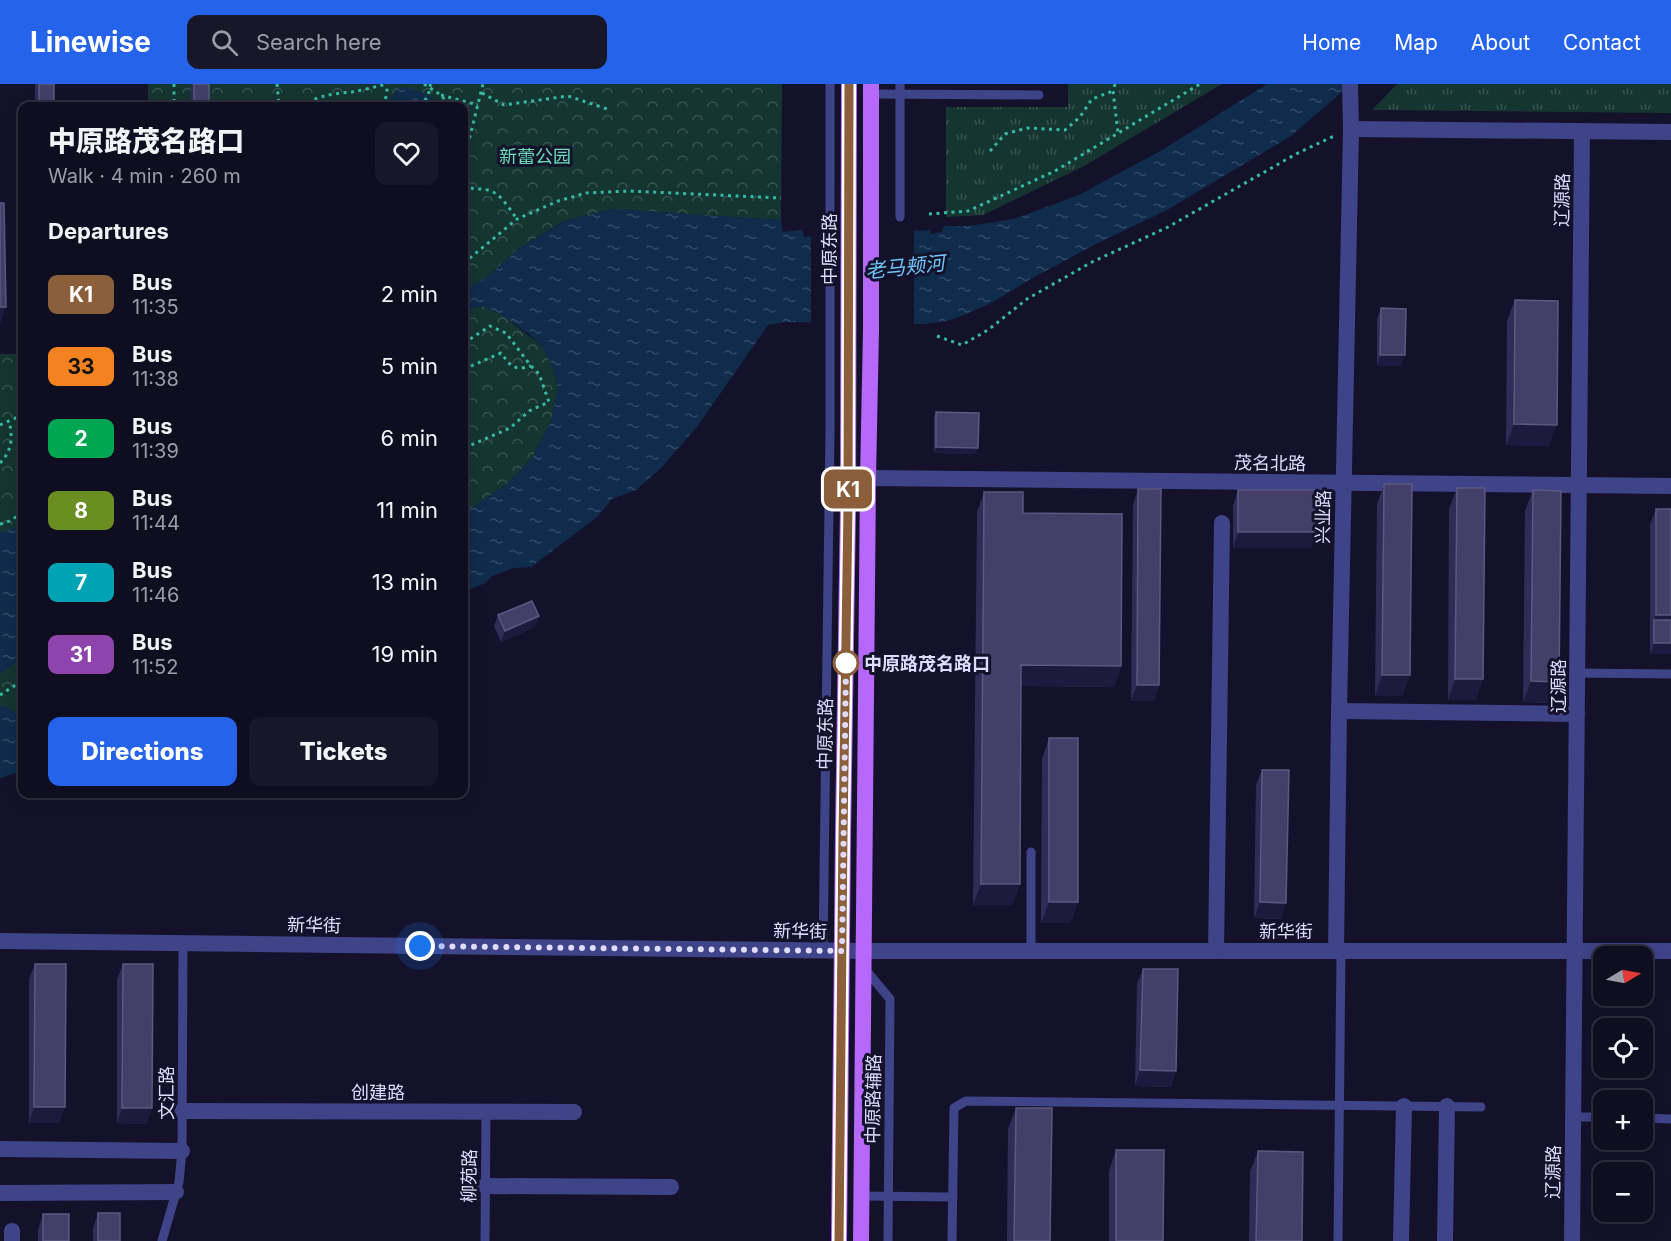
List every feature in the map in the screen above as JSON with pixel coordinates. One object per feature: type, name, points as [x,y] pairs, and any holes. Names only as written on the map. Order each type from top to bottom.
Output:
[{"type":"main road","name":"中原东路","points":[[839,1241],[848,508],[849,84]]},
{"type":"main road","points":[[861,1241],[871,330],[871,89]]},
{"type":"street","name":"兴业路","points":[[1339,951],[1339,711],[1350,92]]},
{"type":"street","points":[[1351,129],[1671,132]]},
{"type":"street","name":"辽源路","points":[[1572,1241],[1582,132]]},
{"type":"street","name":"茂名北路","points":[[868,478],[1671,486]]},
{"type":"street","points":[[1216,951],[1222,523]]},
{"type":"street","points":[[1339,711],[1577,714]]},
{"type":"street","name":"新华街","points":[[0,940],[823,951],[1671,951]]},
{"type":"street","points":[[1401,1241],[1404,1106]]},
{"type":"street","points":[[1445,1241],[1447,1106]]},
{"type":"street","name":"创建路","points":[[182,1111],[574,1112]]},
{"type":"street","points":[[0,1149],[182,1151]]},
{"type":"street","points":[[485,1186],[671,1187]]},
{"type":"street","points":[[0,1193],[176,1192]]},
{"type":"lane","points":[[823,951],[830,431],[830,84]]},
{"type":"lane","points":[[900,84],[900,217]]},
{"type":"lane","points":[[871,89],[900,95],[1040,95]]},
{"type":"lane","points":[[1577,673],[1671,674]]},
{"type":"lane","points":[[1031,852],[1031,951]]},
{"type":"lane","name":"文汇路","points":[[162,1241],[179,1182],[182,1151],[183,944]]},
{"type":"lane","points":[[1338,1241],[1339,951]]},
{"type":"lane","name":"中原路辅路","points":[[864,968],[891,999],[888,1241]]},
{"type":"lane","points":[[952,1241],[954,1108],[966,1101],[1481,1107]]},
{"type":"lane","name":"柳苑路","points":[[484,1241],[486,1112]]},
{"type":"lane","points":[[1573,1117],[1593,1117]]},
{"type":"lane","points":[[1653,1118],[1671,1119]]},
{"type":"lane","points":[[862,1196],[953,1197]]},
{"type":"path","points":[[174,84],[174,102]]},
{"type":"path","points":[[277,84],[279,102]]},
{"type":"path","points":[[308,102],[332,93],[354,92],[387,84],[385,102]]},
{"type":"path","points":[[424,84],[430,86],[447,102]]},
{"type":"path","points":[[468,144],[483,84]]},
{"type":"path","points":[[1115,84],[1113,91],[1119,134]]},
{"type":"path","points":[[929,214],[968,211],[1055,171],[1200,84]]},
{"type":"path","points":[[423,102],[428,96],[430,86]]},
{"type":"path","points":[[990,152],[1005,134],[1027,128],[1065,130],[1080,117],[1092,99],[1113,91]]},
{"type":"path","points":[[482,93],[504,105],[568,96],[610,110]]},
{"type":"path","points":[[441,95],[467,102]]},
{"type":"path","points":[[468,102],[478,105]]},
{"type":"path","points":[[937,336],[962,345],[988,330],[1027,299],[1092,262],[1168,227],[1296,154],[1351,129]]},
{"type":"path","points":[[468,188],[492,191],[517,219]]},
{"type":"path","points":[[468,260],[517,219],[558,201],[586,193],[781,198]]},
{"type":"path","points":[[468,340],[490,326],[506,333],[539,374],[549,402],[529,411],[510,428],[468,446]]},
{"type":"path","points":[[468,367],[501,353],[510,364],[520,369],[531,366]]},
{"type":"path","points":[[0,425],[18,417]]},
{"type":"path","points":[[0,463],[11,446],[9,421]]},
{"type":"path","points":[[0,519],[2,524],[18,515]]},
{"type":"path","points":[[0,695],[18,684]]},
{"type":"green space","name":"新蕾公园","points":[[148,84],[782,84],[781,220],[613,209],[564,221],[518,249],[488,276],[468,288],[468,102],[148,102]]},
{"type":"green space","points":[[1068,84],[1222,84],[1084,166],[983,215],[946,217],[946,107],[1068,107]]},
{"type":"green space","points":[[1397,84],[1671,84],[1671,113],[1372,110]]},
{"type":"green space","points":[[482,306],[502,315],[542,346],[554,369],[558,390],[551,421],[532,458],[507,484],[468,510],[468,309]]},
{"type":"green space","points":[[0,354],[18,354],[18,712],[0,705]]},
{"type":"water","name":"老马颊河","points":[[1267,84],[1351,84],[1291,136],[1167,210],[1092,246],[993,302],[964,315],[947,321],[924,324],[785,322],[768,325],[696,428],[661,468],[636,490],[612,499],[597,517],[531,567],[513,568],[492,576],[485,583],[468,590],[468,510],[507,484],[532,458],[551,421],[558,390],[554,369],[542,346],[529,334],[502,315],[482,306],[468,309],[468,288],[488,276],[518,249],[565,221],[613,209],[781,220],[783,232],[802,230],[804,237],[930,230],[931,234],[942,232],[944,226],[969,226],[1014,219],[1079,195],[1164,149]]},
{"type":"water","points":[[399,87],[422,93],[437,102],[392,102],[391,98]]},
{"type":"water","points":[[18,525],[18,661],[0,674],[0,532]]},
{"type":"water","points":[[0,705],[18,712],[18,772],[0,778]]},
{"type":"pier","points":[[914,228],[914,326],[811,325],[811,234]]},
{"type":"building","points":[[39,84],[54,84],[54,102],[39,102]]},
{"type":"building","points":[[194,84],[209,84],[209,102],[194,102]]},
{"type":"building","points":[[0,203],[4,203],[6,307],[0,307]]},
{"type":"building","points":[[1515,300],[1558,301],[1557,425],[1514,424]]},
{"type":"building","points":[[1381,308],[1406,309],[1405,355],[1380,355]]},
{"type":"building","points":[[936,412],[979,413],[978,448],[936,447]]},
{"type":"building","points":[[1384,484],[1412,484],[1410,675],[1382,675]]},
{"type":"building","points":[[1457,488],[1485,488],[1483,679],[1455,679]]},
{"type":"building","points":[[1138,489],[1161,489],[1159,685],[1137,685]]},
{"type":"building","points":[[1238,490],[1317,490],[1317,532],[1238,532]]},
{"type":"building","points":[[1533,490],[1561,491],[1559,682],[1531,681]]},
{"type":"building","points":[[984,492],[1023,492],[1023,513],[1122,514],[1121,666],[1021,665],[1020,884],[981,884]]},
{"type":"building","points":[[1656,509],[1671,509],[1671,615],[1656,615]]},
{"type":"building","points":[[532,601],[539,616],[505,631],[498,615]]},
{"type":"building","points":[[1654,620],[1671,620],[1671,643],[1654,643]]},
{"type":"building","points":[[1049,738],[1078,738],[1078,902],[1049,902]]},
{"type":"building","points":[[1262,770],[1289,770],[1286,903],[1260,902]]},
{"type":"building","points":[[35,964],[66,964],[65,1107],[34,1107]]},
{"type":"building","points":[[123,964],[153,964],[152,1108],[122,1108]]},
{"type":"building","points":[[1143,969],[1178,969],[1176,1071],[1140,1070]]},
{"type":"building","points":[[1016,1108],[1052,1108],[1050,1241],[1014,1241]]},
{"type":"building","points":[[1116,1150],[1164,1150],[1163,1241],[1116,1241]]},
{"type":"building","points":[[1258,1151],[1303,1152],[1302,1241],[1256,1241]]},
{"type":"building","points":[[98,1213],[120,1213],[120,1241],[98,1241]]},
{"type":"building","points":[[43,1214],[69,1214],[69,1241],[43,1241]]},
{"type":"bus line","name":"K1","points":[[839,1241],[848,508],[849,84]]},
{"type":"place","name":"中原路茂名路口","points":[[846,663]]},
{"type":"route","points":[[420,946],[842,951],[846,663]]}]
